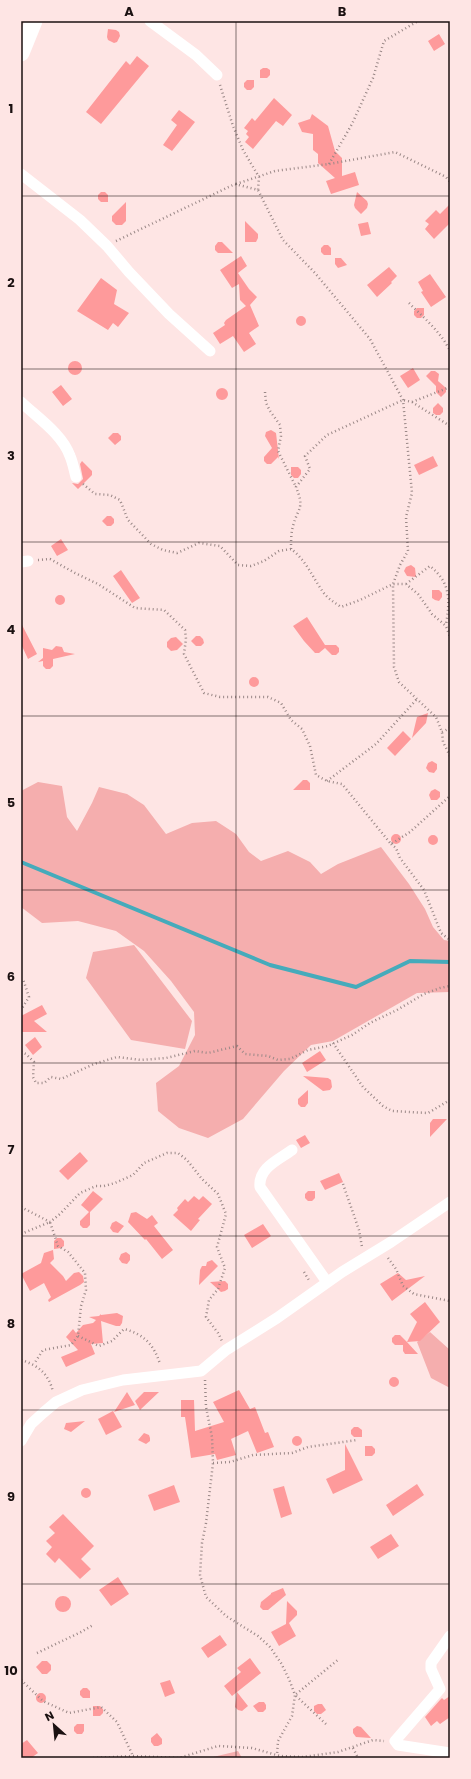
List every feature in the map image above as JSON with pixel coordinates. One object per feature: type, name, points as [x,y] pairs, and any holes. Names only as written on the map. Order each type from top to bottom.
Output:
[{"type":"main road","points":[[21,53],[34,21]]},
{"type":"street","points":[[150,21],[196,55],[217,75]]},
{"type":"street","points":[[21,174],[80,220],[106,246],[168,314],[210,351]]},
{"type":"street","points":[[21,402],[52,431],[65,446],[70,456],[76,477]]},
{"type":"street","points":[[292,1150],[264,1169],[259,1180],[260,1187],[327,1282]]},
{"type":"street","points":[[21,1441],[31,1424],[56,1402],[82,1390],[123,1380],[201,1371],[226,1350],[277,1318],[364,1257],[391,1242],[450,1202]]},
{"type":"street","points":[[450,1636],[431,1663],[431,1669],[440,1688],[395,1741],[398,1745],[450,1753]]},
{"type":"path","points":[[329,164],[352,124],[373,78],[384,41],[418,21]]},
{"type":"path","points":[[217,75],[233,126],[243,150],[259,177],[258,190],[283,240],[315,272],[370,340],[403,400],[412,493],[406,516],[408,551],[400,565],[393,584],[394,667],[399,682],[436,717],[442,732],[443,742],[450,756]]},
{"type":"path","points":[[106,246],[235,184],[275,172],[395,152],[446,177],[450,182]]},
{"type":"path","points":[[235,184],[258,190]]},
{"type":"path","points":[[409,303],[427,320],[446,342],[450,351]]},
{"type":"path","points":[[412,402],[450,387]]},
{"type":"path","points":[[265,392],[268,407],[280,425],[281,436],[278,451],[301,499],[299,510],[293,526],[291,548]]},
{"type":"path","points":[[296,487],[310,469],[305,456],[327,435],[403,400],[412,402],[450,426]]},
{"type":"path","points":[[76,477],[95,494],[110,495],[120,500],[128,520],[151,544],[163,550],[177,553],[199,543],[220,546],[238,565],[251,566],[264,561],[279,551],[291,548]]},
{"type":"path","points":[[291,548],[297,553],[323,592],[341,607],[360,600],[393,584],[406,584],[430,566],[439,573],[446,584],[449,610],[446,626]]},
{"type":"path","points":[[25,562],[50,559],[98,584],[135,608],[164,610],[185,630],[186,639],[184,654],[204,693],[220,697],[268,697],[281,703],[291,720],[302,729],[310,746],[316,775],[327,781],[342,784],[391,844],[396,848],[400,858],[424,890],[441,933],[450,940]]},
{"type":"path","points":[[406,584],[418,594],[432,614],[446,626],[450,637]]},
{"type":"path","points":[[327,781],[376,744],[417,699]]},
{"type":"path","points":[[442,732],[450,728]]},
{"type":"path","points":[[391,844],[410,832],[450,796]]},
{"type":"path","points":[[21,979],[23,979],[28,989],[29,997],[21,1010]]},
{"type":"path","points":[[21,1052],[26,1054],[34,1062],[33,1077],[36,1082],[44,1083],[51,1076],[61,1079],[94,1064],[117,1057],[141,1060],[166,1058],[195,1051],[208,1053],[237,1046],[245,1054],[268,1056],[278,1060],[290,1059],[308,1050],[333,1043],[352,1035],[370,1023],[397,1010],[424,994],[450,986]]},
{"type":"path","points":[[333,1043],[363,1087],[383,1106],[392,1111],[428,1113],[450,1100]]},
{"type":"path","points":[[21,1234],[50,1222],[60,1214],[80,1192],[96,1186],[104,1186],[115,1183],[133,1175],[144,1164],[166,1153],[178,1153],[187,1160],[202,1179],[218,1194],[226,1214],[217,1247],[225,1268],[218,1289],[209,1300],[206,1317],[218,1333],[226,1350]]},
{"type":"path","points":[[343,1184],[359,1230],[364,1257],[385,1254],[396,1269],[403,1286],[414,1294],[450,1301]]},
{"type":"path","points":[[21,1207],[50,1222],[58,1246],[68,1252],[85,1274],[86,1290],[81,1306],[78,1336],[71,1346],[43,1350],[34,1364]]},
{"type":"path","points":[[78,1336],[99,1346],[112,1341],[124,1329],[136,1332],[147,1340],[156,1352],[162,1375]]},
{"type":"path","points":[[21,1360],[34,1364],[51,1380],[56,1402]]},
{"type":"path","points":[[201,1371],[206,1382],[206,1408],[212,1437],[213,1463],[200,1560],[200,1575],[206,1597],[226,1616],[258,1636],[270,1647],[281,1664],[295,1694],[326,1724]]},
{"type":"path","points":[[213,1463],[230,1462],[253,1455],[292,1453],[308,1447],[357,1440]]},
{"type":"path","points":[[37,1653],[81,1632],[93,1624]]},
{"type":"path","points":[[280,1756],[278,1741],[292,1716],[295,1694],[339,1659]]},
{"type":"path","points":[[21,1680],[43,1701],[69,1713],[101,1706],[116,1722],[134,1756]]},
{"type":"path","points":[[93,1758],[134,1756],[179,1758],[218,1746],[252,1748],[280,1756],[303,1757],[338,1752],[373,1740],[395,1741]]},
{"type":"path","points":[[353,1748],[358,1758]]},
{"type":"shaded area","points":[[38,782],[62,786],[67,817],[77,831],[99,787],[127,794],[144,805],[166,834],[192,823],[216,821],[236,834],[249,852],[261,861],[288,851],[310,862],[321,874],[338,864],[381,847],[409,884],[425,909],[433,927],[444,940],[450,941],[450,992],[417,993],[333,1041],[311,1045],[284,1071],[243,1119],[208,1138],[179,1128],[158,1111],[156,1083],[179,1066],[195,1035],[194,1012],[171,981],[144,951],[116,931],[78,921],[42,923],[21,907],[21,791]]},
{"type":"shaded area","points":[[134,945],[192,1021],[185,1049],[131,1040],[86,978],[93,952]]},
{"type":"shaded area","points":[[430,1332],[450,1350],[450,1388],[431,1378],[417,1342]]},
{"type":"shaded area","points":[[238,1751],[242,1758],[209,1758]]},
{"type":"building","points":[[108,29],[119,32],[120,36],[117,42],[114,43],[108,40]]},
{"type":"building","points":[[439,34],[445,44],[434,51],[428,41]]},
{"type":"building","points":[[137,56],[149,66],[101,124],[86,112],[126,61],[130,65]]},
{"type":"building","points":[[263,68],[270,70],[270,75],[267,78],[260,78],[260,70]]},
{"type":"building","points":[[247,80],[254,80],[254,87],[251,90],[247,90],[244,87],[244,83]]},
{"type":"building","points":[[274,98],[292,115],[283,126],[276,121],[253,149],[245,142],[249,137],[246,134],[248,131],[244,128],[252,118],[255,121]]},
{"type":"building","points":[[179,110],[195,122],[172,151],[163,145],[177,125],[171,120]]},
{"type":"building","points":[[312,114],[328,126],[335,151],[342,158],[342,176],[355,172],[359,185],[331,194],[326,181],[335,178],[318,163],[318,154],[313,150],[313,134],[302,132],[298,123],[310,119]]},
{"type":"building","points":[[101,192],[105,192],[108,195],[108,202],[101,202],[98,199],[98,195]]},
{"type":"building","points":[[357,192],[367,201],[368,204],[367,208],[361,214],[354,205]]},
{"type":"building","points":[[126,202],[126,221],[122,225],[116,225],[112,221],[112,216]]},
{"type":"building","points":[[450,204],[450,223],[434,239],[425,229],[429,224],[425,221],[436,210],[440,214]]},
{"type":"building","points":[[245,221],[258,234],[256,242],[245,242]]},
{"type":"building","points":[[368,222],[371,234],[361,236],[358,224]]},
{"type":"building","points":[[218,242],[222,242],[233,253],[218,253],[215,250],[215,246]]},
{"type":"building","points":[[324,245],[328,245],[331,248],[331,255],[324,255],[321,252],[321,248]]},
{"type":"building","points":[[241,256],[247,266],[238,273],[249,289],[257,297],[250,305],[259,326],[249,333],[256,344],[244,352],[233,336],[220,344],[213,333],[225,325],[224,323],[226,320],[246,306],[240,300],[239,284],[232,288],[220,270]]},
{"type":"building","points":[[335,258],[341,258],[347,265],[338,268],[335,264]]},
{"type":"building","points":[[389,267],[397,276],[391,282],[392,283],[377,297],[367,285]]},
{"type":"building","points":[[430,274],[446,297],[431,307],[421,292],[423,291],[418,282]]},
{"type":"building","points":[[101,278],[117,290],[114,304],[129,313],[118,327],[113,323],[108,330],[77,311]]},
{"type":"building","points":[[417,308],[424,308],[424,315],[421,318],[417,318],[414,315],[414,311]]},
{"type":"building","points":[[299,316],[303,316],[305,317],[305,325],[299,326],[296,323],[296,319]]},
{"type":"building","points":[[75,361],[80,363],[82,368],[80,373],[75,375],[70,373],[68,368],[70,363]]},
{"type":"building","points":[[413,368],[420,380],[408,388],[400,376]]},
{"type":"building","points":[[431,371],[435,371],[439,374],[438,381],[446,388],[446,392],[441,397],[436,392],[436,386],[426,376]]},
{"type":"building","points":[[61,385],[72,399],[63,406],[52,392]]},
{"type":"building","points":[[222,388],[226,390],[228,394],[226,398],[222,400],[218,398],[216,394],[218,390]]},
{"type":"building","points":[[438,403],[443,408],[443,412],[440,415],[436,415],[433,413],[433,408]]},
{"type":"building","points":[[271,430],[276,433],[279,459],[278,457],[271,464],[267,464],[264,461],[264,457],[272,448],[265,436],[266,432]]},
{"type":"building","points":[[113,433],[118,433],[121,436],[121,440],[115,445],[108,438]]},
{"type":"building","points":[[433,456],[438,466],[419,475],[414,465]]},
{"type":"building","points":[[82,461],[92,471],[92,475],[78,489],[72,483],[78,484],[83,479],[80,464]]},
{"type":"building","points":[[291,467],[298,467],[301,470],[301,474],[298,478],[294,478],[291,475]]},
{"type":"building","points":[[107,516],[111,516],[114,519],[114,523],[111,526],[107,526],[102,521]]},
{"type":"building","points":[[61,539],[68,550],[57,556],[51,546]]},
{"type":"building","points":[[411,565],[415,568],[416,577],[407,576],[404,571],[406,567]]},
{"type":"building","points":[[121,570],[140,598],[132,603],[113,576]]},
{"type":"building","points":[[432,590],[439,590],[442,593],[442,597],[439,601],[432,598]]},
{"type":"building","points":[[58,595],[62,595],[64,596],[64,604],[58,605],[55,602],[55,598]]},
{"type":"building","points":[[307,617],[325,645],[336,645],[339,648],[339,652],[336,655],[332,655],[325,648],[319,653],[315,653],[304,641],[293,626]]},
{"type":"building","points":[[21,623],[37,654],[28,659],[21,644]]},
{"type":"building","points":[[196,636],[200,636],[203,639],[204,643],[201,646],[196,646],[191,641]]},
{"type":"building","points":[[176,637],[183,644],[177,650],[171,651],[167,647],[167,642],[171,638]]},
{"type":"building","points":[[56,646],[62,647],[64,652],[75,654],[53,659],[53,666],[50,669],[46,669],[43,666],[43,661],[38,662],[43,658],[43,648],[52,650]]},
{"type":"building","points":[[252,677],[256,677],[258,678],[258,686],[252,687],[249,684],[249,680]]},
{"type":"building","points":[[428,713],[426,723],[412,738],[417,717]]},
{"type":"building","points":[[403,731],[411,739],[395,756],[387,748]]},
{"type":"building","points":[[432,761],[437,764],[437,769],[434,773],[429,772],[426,768],[428,763]]},
{"type":"building","points":[[303,780],[307,780],[310,783],[310,790],[293,790]]},
{"type":"building","points":[[435,789],[440,792],[440,797],[437,800],[431,800],[429,795],[431,791]]},
{"type":"building","points":[[394,834],[398,834],[400,835],[400,843],[394,844],[391,841],[391,837]]},
{"type":"building","points":[[431,835],[435,835],[437,836],[437,844],[431,845],[428,842],[428,838]]},
{"type":"building","points":[[42,1005],[47,1014],[34,1021],[47,1032],[21,1032],[21,1016]]},
{"type":"building","points":[[35,1037],[42,1047],[33,1055],[25,1045]]},
{"type":"building","points":[[320,1051],[326,1060],[307,1072],[302,1063]]},
{"type":"building","points":[[303,1076],[328,1078],[331,1080],[332,1087],[330,1090],[323,1091]]},
{"type":"building","points":[[308,1090],[308,1103],[305,1107],[301,1107],[298,1104],[298,1099]]},
{"type":"building","points":[[433,1119],[447,1119],[430,1137],[430,1123]]},
{"type":"building","points":[[305,1135],[310,1143],[301,1148],[296,1140]]},
{"type":"building","points":[[80,1152],[88,1161],[68,1180],[59,1171]]},
{"type":"building","points":[[339,1173],[343,1182],[325,1190],[320,1181]]},
{"type":"building","points":[[93,1191],[103,1199],[90,1212],[90,1225],[87,1228],[83,1228],[80,1225],[80,1221],[89,1212],[81,1205]]},
{"type":"building","points":[[308,1191],[315,1191],[315,1198],[312,1201],[308,1201],[305,1198],[305,1194]]},
{"type":"building","points":[[194,1196],[199,1200],[203,1196],[212,1204],[198,1219],[200,1220],[191,1231],[173,1215],[185,1199],[188,1202]]},
{"type":"building","points":[[136,1212],[147,1219],[152,1215],[158,1223],[154,1226],[173,1250],[162,1259],[146,1239],[145,1240],[128,1222],[131,1213]]},
{"type":"building","points":[[116,1221],[124,1226],[118,1233],[113,1232],[110,1228],[112,1223]]},
{"type":"building","points":[[263,1224],[271,1236],[252,1248],[244,1235]]},
{"type":"building","points":[[57,1238],[61,1238],[64,1241],[64,1246],[54,1249],[54,1241]]},
{"type":"building","points":[[53,1250],[54,1259],[50,1263],[66,1281],[74,1273],[79,1272],[83,1276],[84,1282],[49,1302],[48,1300],[51,1297],[44,1283],[30,1291],[21,1274],[41,1263],[44,1253]]},
{"type":"building","points":[[126,1252],[130,1255],[130,1260],[127,1264],[122,1263],[119,1259],[121,1254]]},
{"type":"building","points":[[212,1260],[218,1266],[199,1285],[200,1270],[202,1266],[206,1266],[207,1262]]},
{"type":"building","points":[[398,1273],[406,1280],[425,1276],[392,1301],[380,1284]]},
{"type":"building","points":[[225,1281],[228,1284],[228,1289],[221,1292],[210,1282]]},
{"type":"building","points":[[425,1302],[440,1322],[420,1341],[407,1342],[417,1322],[410,1314]]},
{"type":"building","points":[[117,1313],[123,1316],[120,1326],[101,1321],[103,1343],[91,1344],[95,1354],[66,1367],[61,1357],[78,1350],[66,1337],[73,1329],[76,1333],[83,1325],[93,1323],[96,1320],[89,1317],[99,1316],[101,1314]]},
{"type":"building","points":[[395,1335],[400,1335],[418,1354],[405,1354],[403,1351],[403,1345],[395,1345],[392,1342],[392,1338]]},
{"type":"building","points":[[392,1377],[396,1377],[398,1378],[398,1386],[392,1387],[389,1384],[389,1380]]},
{"type":"building","points":[[239,1390],[250,1409],[255,1407],[265,1433],[268,1432],[274,1447],[257,1453],[248,1431],[231,1439],[236,1455],[217,1460],[215,1454],[191,1458],[185,1417],[181,1417],[181,1400],[194,1400],[195,1431],[224,1422],[213,1402]]},
{"type":"building","points":[[127,1392],[135,1405],[114,1412]]},
{"type":"building","points":[[144,1392],[159,1392],[140,1410],[135,1401]]},
{"type":"building","points":[[113,1411],[122,1427],[106,1435],[98,1419]]},
{"type":"building","points":[[85,1421],[71,1432],[64,1429],[66,1423]]},
{"type":"building","points":[[354,1427],[358,1427],[362,1430],[362,1437],[354,1437],[351,1434],[351,1430]]},
{"type":"building","points":[[144,1433],[149,1435],[150,1438],[150,1441],[146,1444],[138,1440]]},
{"type":"building","points":[[295,1436],[299,1436],[301,1437],[301,1445],[295,1446],[292,1443],[292,1439]]},
{"type":"building","points":[[345,1444],[363,1480],[333,1494],[326,1479],[345,1470]]},
{"type":"building","points":[[365,1446],[372,1446],[375,1449],[375,1453],[372,1456],[365,1456]]},
{"type":"building","points":[[417,1484],[424,1495],[393,1516],[386,1505]]},
{"type":"building","points":[[174,1485],[180,1502],[154,1511],[148,1495]]},
{"type":"building","points":[[284,1486],[292,1514],[281,1518],[273,1489]]},
{"type":"building","points":[[84,1488],[88,1488],[90,1489],[90,1497],[84,1498],[81,1495],[81,1491]]},
{"type":"building","points":[[63,1514],[94,1546],[81,1559],[91,1569],[80,1579],[59,1558],[55,1563],[46,1554],[52,1547],[46,1541],[55,1533],[49,1527]]},
{"type":"building","points":[[391,1534],[399,1546],[378,1559],[370,1547]]},
{"type":"building","points":[[118,1577],[129,1594],[111,1606],[99,1590]]},
{"type":"building","points":[[283,1588],[286,1595],[268,1610],[263,1610],[260,1607],[261,1602],[271,1593]]},
{"type":"building","points":[[60,1596],[66,1596],[71,1601],[69,1610],[66,1612],[60,1612],[55,1607],[55,1601]]},
{"type":"building","points":[[287,1601],[297,1611],[297,1615],[289,1623],[296,1636],[279,1646],[271,1632],[286,1624]]},
{"type":"building","points":[[220,1635],[227,1645],[208,1658],[201,1648]]},
{"type":"building","points":[[250,1658],[261,1673],[232,1696],[224,1686],[241,1672],[237,1668]]},
{"type":"building","points":[[42,1661],[47,1661],[51,1665],[51,1670],[47,1674],[42,1674],[36,1667]]},
{"type":"building","points":[[170,1680],[175,1693],[165,1697],[160,1683]]},
{"type":"building","points":[[83,1688],[87,1688],[90,1691],[90,1698],[83,1698],[80,1695],[80,1691]]},
{"type":"building","points":[[237,1692],[248,1706],[242,1711],[235,1707]]},
{"type":"building","points":[[39,1693],[43,1693],[45,1694],[45,1702],[39,1703],[36,1700],[36,1696]]},
{"type":"building","points":[[450,1696],[450,1717],[440,1724],[437,1721],[431,1726],[425,1717],[442,1698],[444,1700]]},
{"type":"building","points":[[259,1702],[264,1702],[266,1705],[266,1709],[263,1712],[258,1712],[253,1706]]},
{"type":"building","points":[[322,1704],[326,1710],[321,1714],[317,1714],[314,1711],[314,1706]]},
{"type":"building","points":[[93,1706],[100,1706],[103,1709],[103,1713],[100,1716],[93,1716]]},
{"type":"building","points":[[77,1724],[84,1724],[84,1731],[82,1734],[77,1734],[74,1731],[74,1727]]},
{"type":"building","points":[[357,1726],[361,1727],[371,1738],[356,1737],[353,1733],[353,1729]]},
{"type":"building","points":[[157,1733],[162,1739],[162,1744],[154,1746],[151,1742],[151,1738]]},
{"type":"building","points":[[27,1740],[38,1753],[31,1758],[21,1758],[21,1744]]},
{"type":"waterway","points":[[21,862],[270,965],[356,987],[410,961],[450,962]]}]
